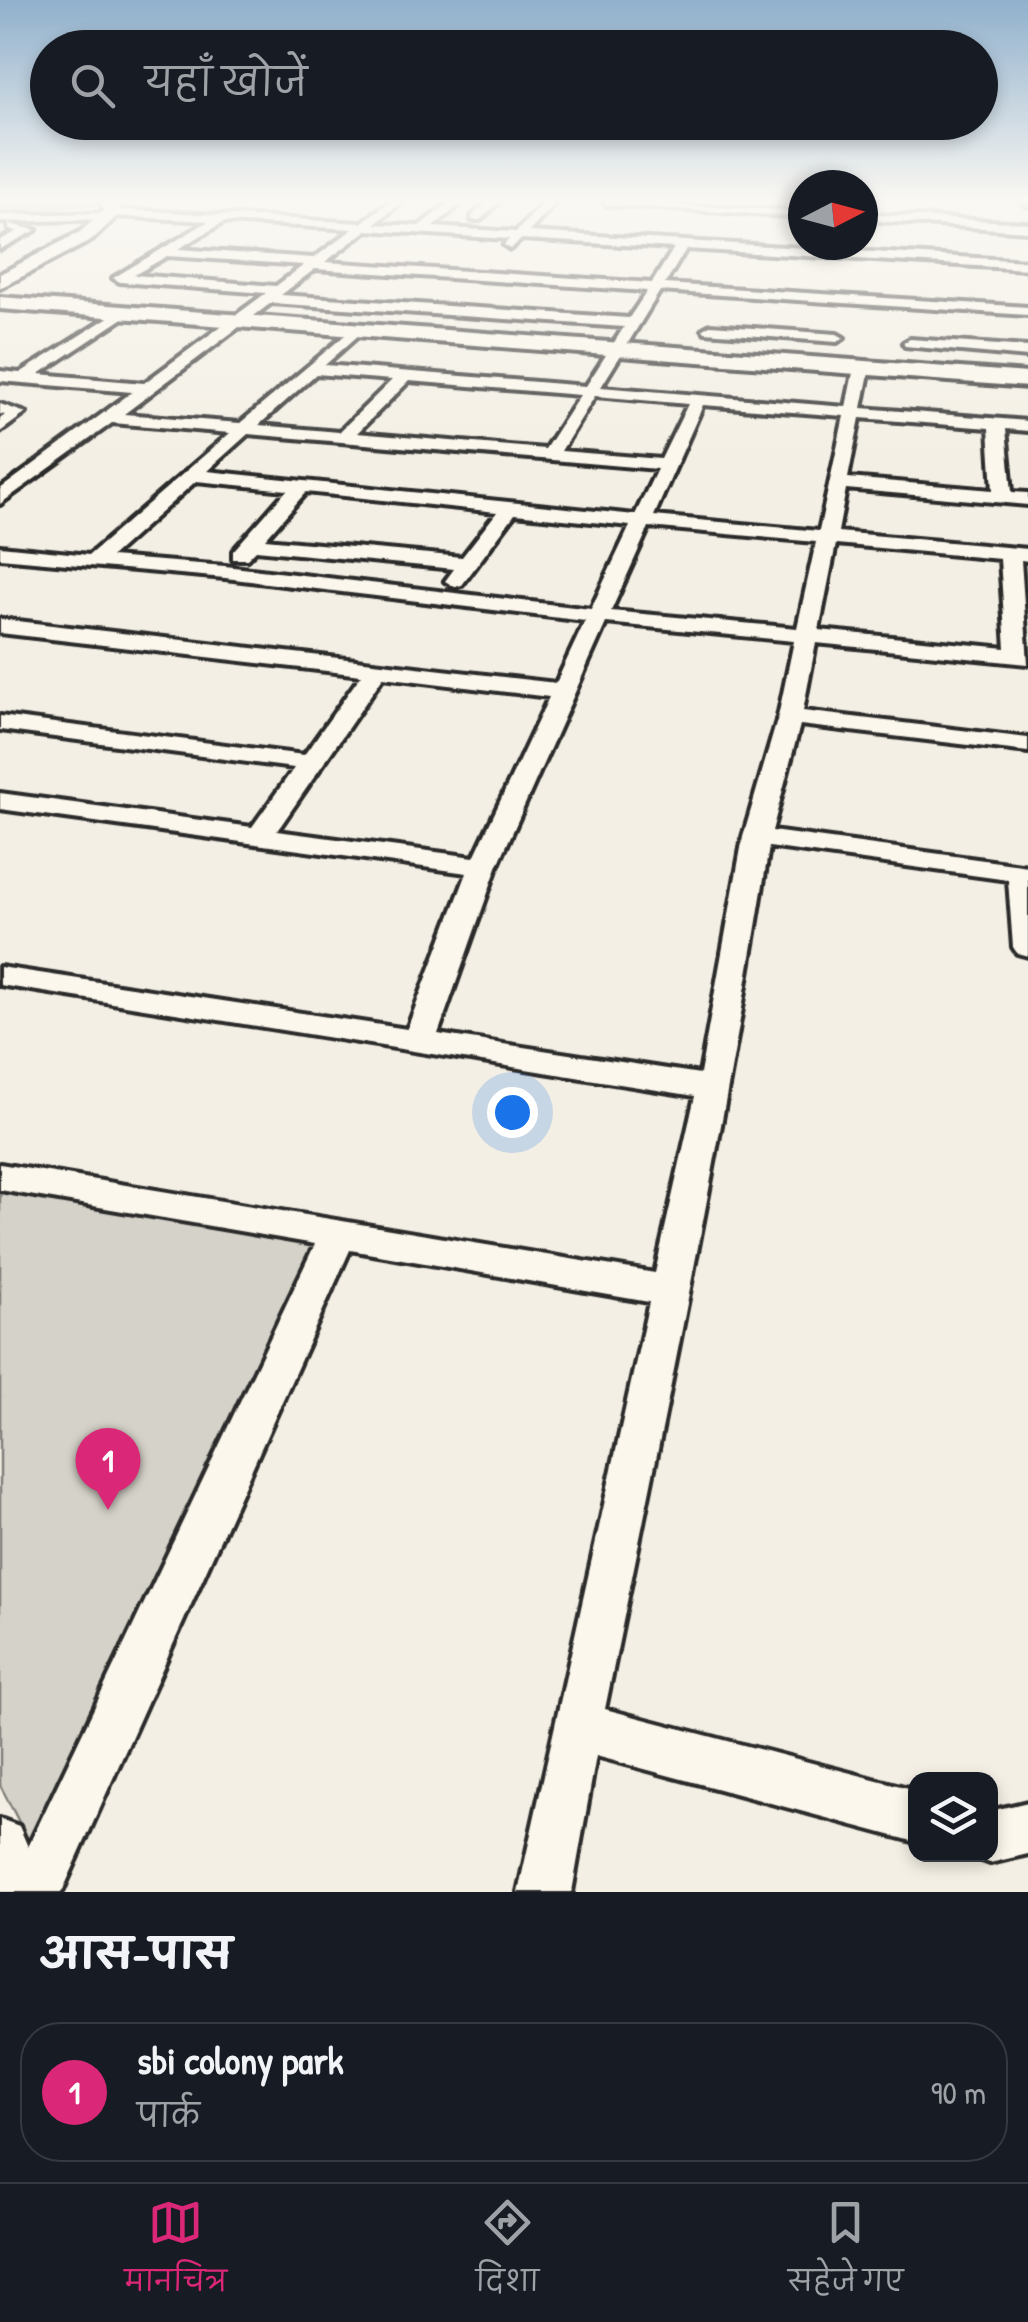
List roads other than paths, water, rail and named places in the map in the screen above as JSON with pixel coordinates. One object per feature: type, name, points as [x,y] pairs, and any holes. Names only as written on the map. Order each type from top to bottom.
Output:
[{"type":"street","points":[[240,290],[334,303],[517,315],[575,298],[628,290]]},
{"type":"street","points":[[0,498],[275,290]]},
{"type":"street","points":[[334,303],[349,290]]},
{"type":"street","points":[[382,306],[398,290]]},
{"type":"street","points":[[427,335],[469,290]]},
{"type":"street","points":[[536,290],[575,298]]},
{"type":"street","points":[[517,315],[541,290]]},
{"type":"street","points":[[556,290],[636,323]]},
{"type":"street","points":[[575,298],[581,290]]},
{"type":"street","points":[[550,455],[655,290]]},
{"type":"street","points":[[673,290],[722,304],[773,301],[842,318],[916,310],[1028,312]]},
{"type":"street","points":[[773,301],[777,290]]},
{"type":"street","points":[[545,1892],[714,1088],[757,838],[790,717],[853,411],[842,318],[849,290]]},
{"type":"street","points":[[722,304],[773,301],[842,318]]},
{"type":"street","points":[[0,303],[1028,380]]},
{"type":"street","points":[[697,355],[722,304]]},
{"type":"street","points":[[23,378],[123,312]]},
{"type":"street","points":[[904,371],[912,328],[1028,337]]},
{"type":"street","points":[[94,562],[356,330]]},
{"type":"street","points":[[910,344],[1028,352]]},
{"type":"street","points":[[312,369],[1028,426]]},
{"type":"street","points":[[0,376],[145,388]]},
{"type":"street","points":[[344,437],[405,376]]},
{"type":"street","points":[[419,1042],[483,867],[698,398]]},
{"type":"street","points":[[0,409],[18,413],[0,427]]},
{"type":"street","points":[[106,417],[667,466]]},
{"type":"street","points":[[997,423],[1006,466],[1004,496]]},
{"type":"street","points":[[0,552],[225,572],[598,616],[1023,656],[1019,554],[192,475]]},
{"type":"street","points":[[838,483],[1028,499]]},
{"type":"street","points":[[225,572],[301,486]]},
{"type":"street","points":[[442,598],[510,508]]},
{"type":"street","points":[[250,543],[468,564]]},
{"type":"street","points":[[0,626],[564,690]]},
{"type":"street","points":[[260,836],[377,669]]},
{"type":"street","points":[[790,717],[1028,746]]},
{"type":"street","points":[[0,723],[312,762]]},
{"type":"street","points":[[0,801],[483,867]]},
{"type":"street","points":[[757,838],[1025,873],[1028,947]]},
{"type":"street","points":[[0,976],[714,1088]]},
{"type":"street","points":[[0,1178],[673,1291]]},
{"type":"street","points":[[34,1892],[338,1235]]},
{"type":"street","points":[[577,1726],[908,1814]]},
{"type":"street","points":[[998,1834],[1028,1828]]},
{"type":"street","points":[[0,1845],[20,1892]]},
{"type":"place","name":"sbi colony park","points":[[108,1510]]}]
